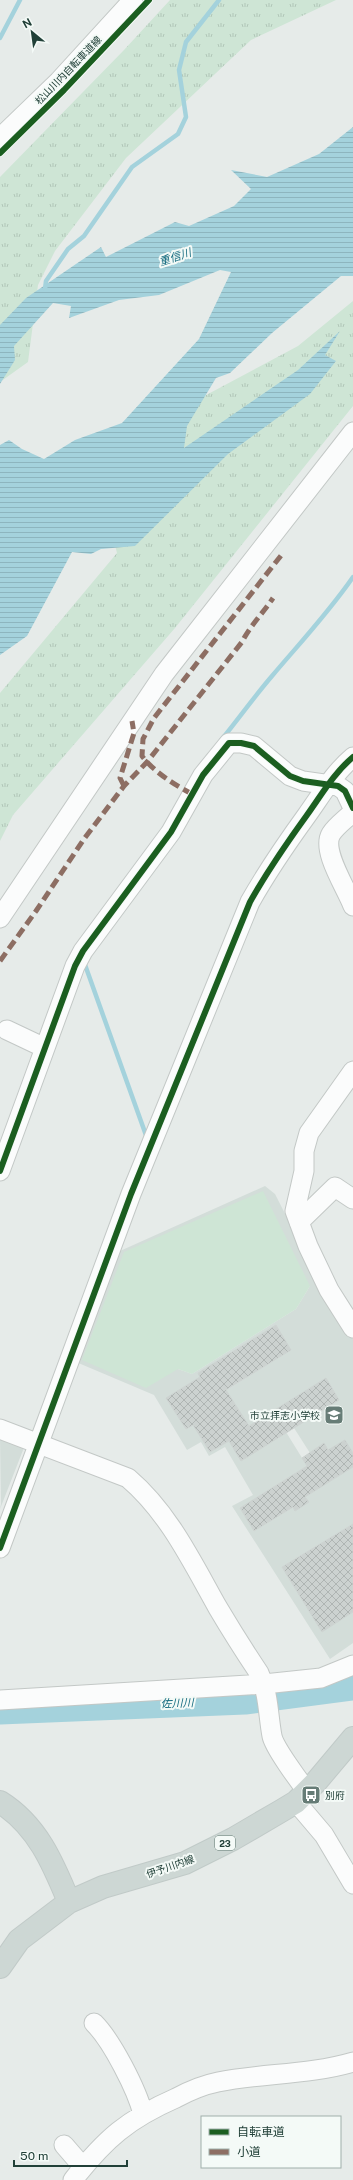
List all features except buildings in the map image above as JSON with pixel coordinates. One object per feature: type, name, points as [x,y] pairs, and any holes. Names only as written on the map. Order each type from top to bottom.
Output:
[{"type":"main road","name":"伊予川内線","points":[[0,1967],[20,1940],[70,1902],[103,1887],[184,1863],[233,1839],[301,1796],[353,1738]]},
{"type":"main road","points":[[0,1802],[34,1830],[53,1862],[70,1902]]},
{"type":"street","points":[[0,138],[59,81],[133,0]]},
{"type":"street","points":[[0,918],[164,674],[353,432]]},
{"type":"street","points":[[0,1171],[83,951],[171,832],[203,775],[229,743],[241,743],[254,746],[290,776],[314,784],[338,786],[345,791],[353,808]]},
{"type":"street","points":[[0,1548],[131,1194],[250,902],[269,868],[343,765],[353,757]]},
{"type":"street","points":[[353,812],[332,834],[329,840],[329,851],[353,906]]},
{"type":"street","points":[[7,1030],[46,1048]]},
{"type":"street","points":[[353,1071],[315,1122],[309,1133],[303,1157],[304,1171],[295,1211],[308,1246],[329,1290],[353,1328]]},
{"type":"street","points":[[298,1222],[335,1187],[353,1199]]},
{"type":"street","points":[[0,1429],[128,1478],[137,1485],[177,1534],[264,1686],[269,1707],[272,1738],[301,1796],[353,1884]]},
{"type":"street","points":[[0,1700],[264,1686],[321,1678],[353,1665]]},
{"type":"street","points":[[94,2024],[101,2030],[118,2060],[140,2102],[143,2114]]},
{"type":"street","points":[[64,2145],[78,2173],[116,2132],[143,2114],[196,2089],[217,2082],[312,2070],[353,2062]]},
{"type":"shaded area","points":[[265,1186],[275,1194],[339,1320],[353,1339],[353,1453],[345,1440],[328,1450],[324,1444],[310,1453],[294,1428],[339,1400],[326,1379],[249,1426],[227,1392],[207,1405],[166,1398],[186,1429],[193,1425],[210,1452],[229,1441],[286,1432],[307,1466],[240,1508],[254,1531],[293,1507],[295,1510],[309,1502],[305,1497],[353,1467],[353,1524],[282,1567],[322,1631],[353,1612],[353,1643],[330,1659],[232,1506],[253,1495],[225,1447],[209,1456],[201,1442],[187,1450],[154,1395],[76,1362],[120,1251]],"holes":[[[310,1286],[296,1309],[192,1374],[178,1369]],[[276,1325],[291,1350],[214,1398],[198,1373]]]},
{"type":"shaded area","points":[[0,1436],[25,1445],[0,1509],[1,1504]]},
{"type":"green space","points":[[170,0],[336,0],[251,40],[126,158],[55,251],[38,285],[28,362],[0,382],[0,177],[124,50]]},
{"type":"green space","points":[[353,301],[353,406],[175,628],[13,815],[0,841],[0,693],[117,553],[109,521],[163,418],[298,346]]},
{"type":"green space","points":[[263,1191],[310,1286],[296,1309],[192,1374],[178,1369],[146,1388],[82,1360],[124,1252]]},
{"type":"water","name":"重信川","points":[[353,127],[353,276],[341,276],[272,333],[230,373],[216,378],[187,426],[184,448],[298,370],[340,331],[325,355],[336,361],[310,394],[228,454],[135,546],[101,549],[91,554],[72,552],[27,636],[0,655],[0,445],[9,440],[22,449],[44,459],[75,440],[122,423],[199,339],[231,272],[220,270],[159,295],[119,300],[69,318],[71,306],[53,303],[14,346],[15,360],[0,384],[0,325],[26,298],[101,247],[106,257],[175,222],[189,226],[234,206],[251,189],[231,170],[267,177],[319,154]]},
{"type":"waterway","points":[[0,38],[20,0]]},
{"type":"waterway","points":[[45,289],[46,281],[68,249],[84,236],[132,167],[178,134],[186,117],[179,70],[186,42],[219,0]]},
{"type":"waterway","points":[[222,739],[265,684],[324,615],[353,577]]},
{"type":"waterway","points":[[84,962],[147,1138]]},
{"type":"waterway","name":"佐川川","points":[[0,1711],[245,1701],[353,1687]]},
{"type":"marked path","points":[[192,794],[165,778],[147,762],[142,756],[143,739],[154,718],[283,553]]},
{"type":"marked path","points":[[0,961],[36,911],[84,839],[124,786],[147,762],[242,642],[273,598]]},
{"type":"marked path","points":[[124,786],[120,778],[134,733],[132,721]]},
{"type":"cycle path","name":"松山川内自転車道線","points":[[0,153],[64,90],[149,0]]},
{"type":"cycle path","points":[[0,1171],[75,966],[83,951],[171,832],[203,775],[229,743],[241,743],[254,746],[290,776],[303,781],[338,786],[345,791],[353,808]]},
{"type":"cycle path","points":[[0,1548],[131,1194],[250,902],[277,857],[323,792],[334,777],[353,757]]},
{"type":"place","name":"市立拝志小学校","points":[[334,1415]]},
{"type":"place","name":"別府","points":[[311,1795]]}]
